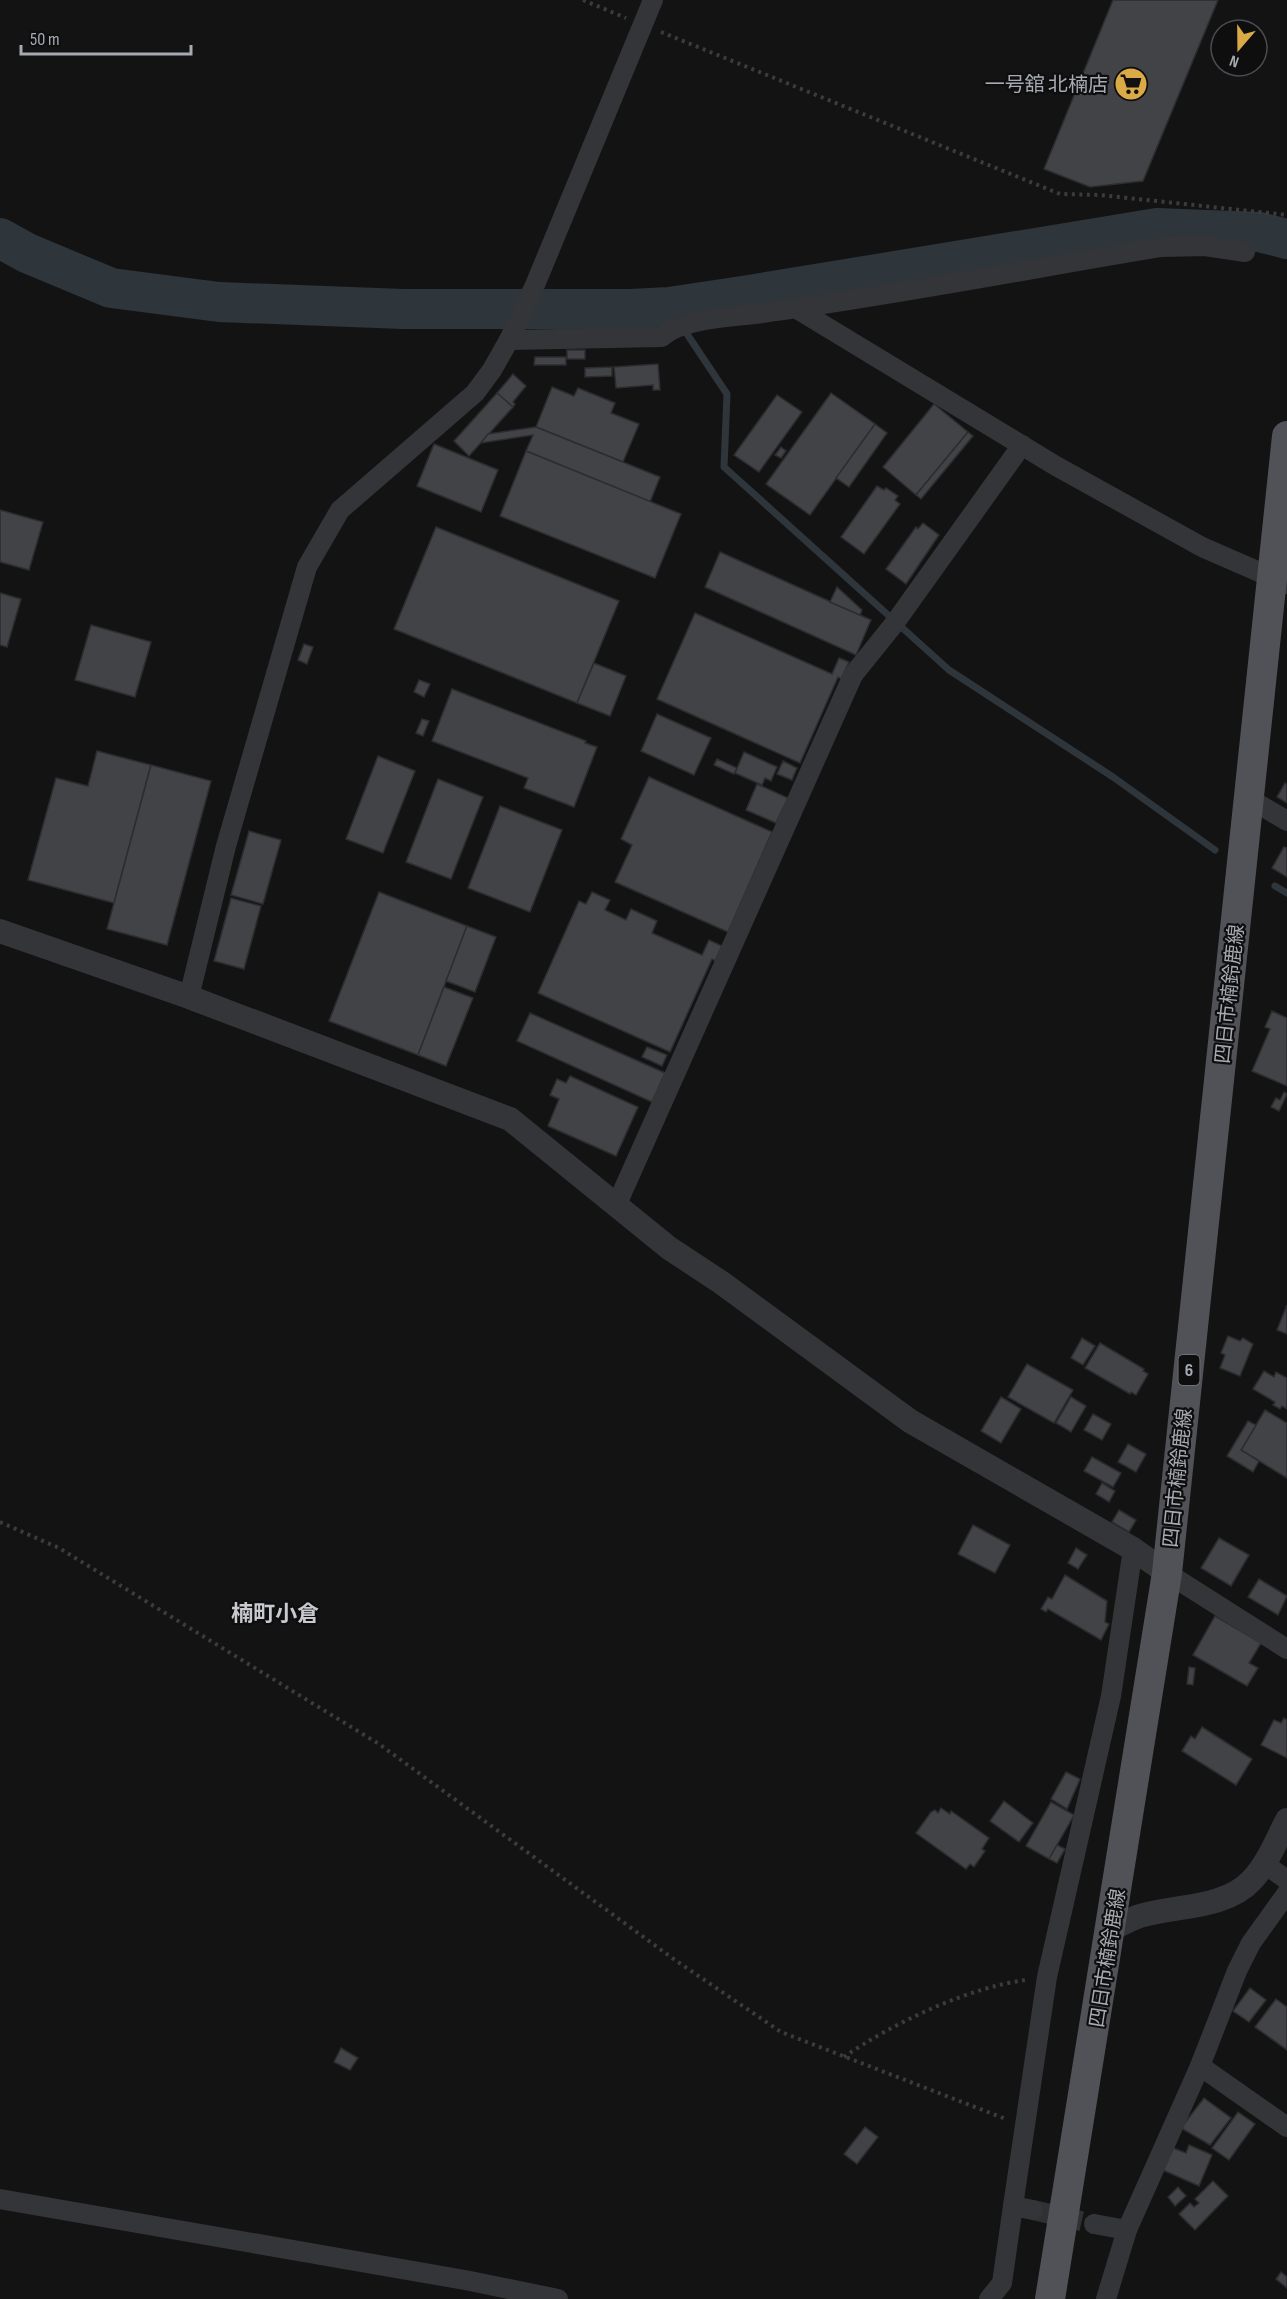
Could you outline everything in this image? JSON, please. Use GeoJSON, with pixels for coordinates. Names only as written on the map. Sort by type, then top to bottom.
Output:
{"type":"FeatureCollection","features":[{"type":"Feature","properties":{"kind":"main road","name":"四日市楠鈴鹿線"},"geometry":{"type":"LineString","coordinates":[[1050,2299],[1112,1929],[1167,1573],[1250,799],[1280,581],[1287,436]]}},
{"type":"Feature","properties":{"kind":"street"},"geometry":{"type":"LineString","coordinates":[[189,997],[226,846],[307,567],[340,510],[475,393],[492,370],[535,285],[653,0]]}},
{"type":"Feature","properties":{"kind":"street"},"geometry":{"type":"LineString","coordinates":[[512,334],[662,337],[682,326],[797,309],[1161,247],[1205,246],[1245,252]]}},
{"type":"Feature","properties":{"kind":"street"},"geometry":{"type":"LineString","coordinates":[[797,309],[1022,445],[1202,547],[1280,581]]}},
{"type":"Feature","properties":{"kind":"street"},"geometry":{"type":"LineString","coordinates":[[617,1204],[854,675],[898,619],[1022,445]]}},
{"type":"Feature","properties":{"kind":"street"},"geometry":{"type":"LineString","coordinates":[[1250,799],[1287,821]]}},
{"type":"Feature","properties":{"kind":"street"},"geometry":{"type":"LineString","coordinates":[[0,931],[189,997],[510,1119],[669,1248],[722,1283],[910,1421],[1133,1549],[1287,1649]]}},
{"type":"Feature","properties":{"kind":"street"},"geometry":{"type":"LineString","coordinates":[[989,2299],[1002,2283],[1047,1977],[1111,1696],[1133,1549]]}},
{"type":"Feature","properties":{"kind":"street"},"geometry":{"type":"LineString","coordinates":[[1112,1929],[1138,1917],[1194,1906],[1235,1893],[1250,1882],[1265,1864],[1287,1820]]}},
{"type":"Feature","properties":{"kind":"street"},"geometry":{"type":"LineString","coordinates":[[1265,1864],[1287,1880]]}},
{"type":"Feature","properties":{"kind":"street"},"geometry":{"type":"LineString","coordinates":[[1106,2299],[1127,2230],[1200,2066],[1237,1971],[1251,1943],[1287,1893]]}},
{"type":"Feature","properties":{"kind":"street"},"geometry":{"type":"LineString","coordinates":[[1200,2066],[1287,2127]]}},
{"type":"Feature","properties":{"kind":"street"},"geometry":{"type":"LineString","coordinates":[[0,2199],[465,2280],[558,2299]]}},
{"type":"Feature","properties":{"kind":"street"},"geometry":{"type":"LineString","coordinates":[[1013,2206],[1033,2210]]}},
{"type":"Feature","properties":{"kind":"street"},"geometry":{"type":"LineString","coordinates":[[1094,2224],[1127,2230]]}},
{"type":"Feature","properties":{"kind":"path"},"geometry":{"type":"LineString","coordinates":[[583,0],[1060,194],[1100,195],[1287,215]]}},
{"type":"Feature","properties":{"kind":"path"},"geometry":{"type":"LineString","coordinates":[[0,1522],[59,1548],[379,1743],[675,1960],[781,2032],[1026,2127]]}},
{"type":"Feature","properties":{"kind":"path"},"geometry":{"type":"LineString","coordinates":[[843,2057],[876,2035],[952,2002],[1003,1983],[1047,1977]]}},
{"type":"Feature","properties":{"kind":"building","name":"一号舘 北楠店"},"geometry":{"type":"Polygon","coordinates":[[[1113,0],[1218,0],[1143,181],[1090,187],[1044,169],[1113,0]]]}},
{"type":"Feature","properties":{"kind":"building"},"geometry":{"type":"Polygon","coordinates":[[[567,350],[585,350],[585,359],[567,359],[567,350]]]}},
{"type":"Feature","properties":{"kind":"building"},"geometry":{"type":"Polygon","coordinates":[[[535,357],[566,357],[566,365],[534,365],[535,357]]]}},
{"type":"Feature","properties":{"kind":"building"},"geometry":{"type":"Polygon","coordinates":[[[658,364],[660,390],[653,390],[653,385],[616,388],[614,367],[658,364]]]}},
{"type":"Feature","properties":{"kind":"building"},"geometry":{"type":"Polygon","coordinates":[[[612,367],[612,376],[585,377],[585,368],[612,367]]]}},
{"type":"Feature","properties":{"kind":"building"},"geometry":{"type":"Polygon","coordinates":[[[513,374],[526,386],[513,402],[515,404],[513,407],[497,393],[513,374]]]}},
{"type":"Feature","properties":{"kind":"building"},"geometry":{"type":"Polygon","coordinates":[[[552,387],[574,396],[578,388],[615,403],[611,413],[639,424],[623,462],[536,427],[552,387]]]}},
{"type":"Feature","properties":{"kind":"building"},"geometry":{"type":"Polygon","coordinates":[[[497,393],[513,407],[469,456],[454,441],[497,393]]]}},
{"type":"Feature","properties":{"kind":"building"},"geometry":{"type":"Polygon","coordinates":[[[831,393],[875,424],[810,515],[766,484],[831,393]]]}},
{"type":"Feature","properties":{"kind":"building"},"geometry":{"type":"Polygon","coordinates":[[[777,395],[802,412],[759,472],[734,455],[777,395]]]}},
{"type":"Feature","properties":{"kind":"building"},"geometry":{"type":"Polygon","coordinates":[[[934,404],[968,432],[916,495],[883,467],[934,404]]]}},
{"type":"Feature","properties":{"kind":"building"},"geometry":{"type":"Polygon","coordinates":[[[875,424],[887,433],[849,487],[836,478],[875,424]]]}},
{"type":"Feature","properties":{"kind":"building"},"geometry":{"type":"Polygon","coordinates":[[[536,427],[660,477],[650,502],[526,451],[533,435],[481,443],[488,434],[536,427]]]}},
{"type":"Feature","properties":{"kind":"building"},"geometry":{"type":"Polygon","coordinates":[[[968,432],[973,436],[921,499],[916,495],[968,432]]]}},
{"type":"Feature","properties":{"kind":"building"},"geometry":{"type":"Polygon","coordinates":[[[434,444],[498,470],[481,512],[417,486],[434,444]]]}},
{"type":"Feature","properties":{"kind":"building"},"geometry":{"type":"Polygon","coordinates":[[[781,447],[786,451],[781,458],[775,455],[781,447]]]}},
{"type":"Feature","properties":{"kind":"building"},"geometry":{"type":"Polygon","coordinates":[[[526,451],[681,514],[655,578],[500,516],[526,451]]]}},
{"type":"Feature","properties":{"kind":"building"},"geometry":{"type":"Polygon","coordinates":[[[877,486],[884,490],[886,488],[898,496],[895,500],[900,504],[864,554],[841,537],[877,486]]]}},
{"type":"Feature","properties":{"kind":"building"},"geometry":{"type":"Polygon","coordinates":[[[0,510],[43,522],[29,570],[0,562],[0,510]]]}},
{"type":"Feature","properties":{"kind":"building"},"geometry":{"type":"Polygon","coordinates":[[[923,523],[939,535],[906,584],[886,569],[916,527],[918,529],[923,523]]]}},
{"type":"Feature","properties":{"kind":"building"},"geometry":{"type":"Polygon","coordinates":[[[436,527],[619,601],[577,703],[394,629],[436,527]]]}},
{"type":"Feature","properties":{"kind":"building"},"geometry":{"type":"Polygon","coordinates":[[[720,552],[871,620],[856,655],[705,587],[720,552]]]}},
{"type":"Feature","properties":{"kind":"building"},"geometry":{"type":"Polygon","coordinates":[[[837,587],[862,610],[860,615],[830,602],[837,587]]]}},
{"type":"Feature","properties":{"kind":"building"},"geometry":{"type":"Polygon","coordinates":[[[0,593],[21,599],[7,647],[0,645],[0,593]]]}},
{"type":"Feature","properties":{"kind":"building"},"geometry":{"type":"Polygon","coordinates":[[[695,613],[832,674],[839,658],[849,662],[841,679],[838,677],[800,763],[657,699],[695,613]]]}},
{"type":"Feature","properties":{"kind":"building"},"geometry":{"type":"Polygon","coordinates":[[[91,625],[151,642],[135,697],[75,680],[91,625]]]}},
{"type":"Feature","properties":{"kind":"building"},"geometry":{"type":"Polygon","coordinates":[[[304,644],[313,647],[307,664],[298,660],[304,644]]]}},
{"type":"Feature","properties":{"kind":"building"},"geometry":{"type":"Polygon","coordinates":[[[594,663],[626,676],[610,716],[577,703],[594,663]]]}},
{"type":"Feature","properties":{"kind":"building"},"geometry":{"type":"Polygon","coordinates":[[[419,680],[430,684],[424,697],[414,692],[419,680]]]}},
{"type":"Feature","properties":{"kind":"building"},"geometry":{"type":"Polygon","coordinates":[[[452,689],[597,747],[574,807],[524,788],[528,778],[432,741],[452,689]]]}},
{"type":"Feature","properties":{"kind":"building"},"geometry":{"type":"Polygon","coordinates":[[[657,714],[711,738],[694,775],[641,751],[657,714]]]}},
{"type":"Feature","properties":{"kind":"building"},"geometry":{"type":"Polygon","coordinates":[[[422,719],[429,721],[423,736],[416,733],[422,719]]]}},
{"type":"Feature","properties":{"kind":"building"},"geometry":{"type":"Polygon","coordinates":[[[97,751],[151,765],[114,903],[28,880],[56,778],[88,786],[97,751]]]}},
{"type":"Feature","properties":{"kind":"building"},"geometry":{"type":"Polygon","coordinates":[[[744,752],[777,767],[771,781],[765,778],[762,785],[735,773],[744,752]]]}},
{"type":"Feature","properties":{"kind":"building"},"geometry":{"type":"Polygon","coordinates":[[[378,756],[415,771],[383,853],[346,839],[378,756]]]}},
{"type":"Feature","properties":{"kind":"building"},"geometry":{"type":"Polygon","coordinates":[[[717,759],[737,768],[734,774],[714,765],[717,759]]]}},
{"type":"Feature","properties":{"kind":"building"},"geometry":{"type":"Polygon","coordinates":[[[783,761],[797,768],[792,780],[777,774],[783,761]]]}},
{"type":"Feature","properties":{"kind":"building"},"geometry":{"type":"Polygon","coordinates":[[[151,765],[211,781],[167,945],[107,929],[151,765]]]}},
{"type":"Feature","properties":{"kind":"building"},"geometry":{"type":"Polygon","coordinates":[[[649,777],[772,832],[728,932],[615,882],[632,845],[621,839],[649,777]]]}},
{"type":"Feature","properties":{"kind":"building"},"geometry":{"type":"Polygon","coordinates":[[[438,779],[483,797],[451,879],[406,862],[438,779]]]}},
{"type":"Feature","properties":{"kind":"building"},"geometry":{"type":"Polygon","coordinates":[[[1285,783],[1287,785],[1287,803],[1277,797],[1285,783]]]}},
{"type":"Feature","properties":{"kind":"building"},"geometry":{"type":"Polygon","coordinates":[[[757,784],[788,798],[776,823],[746,810],[757,784]]]}},
{"type":"Feature","properties":{"kind":"building"},"geometry":{"type":"Polygon","coordinates":[[[500,806],[562,830],[530,912],[468,888],[500,806]]]}},
{"type":"Feature","properties":{"kind":"building"},"geometry":{"type":"Polygon","coordinates":[[[249,831],[281,840],[263,904],[231,895],[249,831]]]}},
{"type":"Feature","properties":{"kind":"building"},"geometry":{"type":"Polygon","coordinates":[[[1284,847],[1287,848],[1287,877],[1272,868],[1284,847]]]}},
{"type":"Feature","properties":{"kind":"building"},"geometry":{"type":"Polygon","coordinates":[[[379,892],[467,926],[418,1055],[329,1021],[379,892]]]}},
{"type":"Feature","properties":{"kind":"building"},"geometry":{"type":"Polygon","coordinates":[[[592,892],[610,900],[605,910],[626,920],[631,909],[657,921],[652,933],[702,955],[709,940],[722,946],[715,961],[712,959],[670,1052],[538,993],[579,901],[586,904],[592,892]]]}},
{"type":"Feature","properties":{"kind":"building"},"geometry":{"type":"Polygon","coordinates":[[[231,898],[261,906],[244,969],[214,961],[231,898]]]}},
{"type":"Feature","properties":{"kind":"building"},"geometry":{"type":"Polygon","coordinates":[[[467,926],[496,937],[475,992],[446,981],[467,926]]]}},
{"type":"Feature","properties":{"kind":"building"},"geometry":{"type":"Polygon","coordinates":[[[444,987],[473,998],[446,1066],[418,1055],[444,987]]]}},
{"type":"Feature","properties":{"kind":"building"},"geometry":{"type":"Polygon","coordinates":[[[1272,1011],[1287,1018],[1287,1086],[1252,1071],[1270,1029],[1265,1027],[1272,1011]]]}},
{"type":"Feature","properties":{"kind":"building"},"geometry":{"type":"Polygon","coordinates":[[[530,1013],[665,1073],[652,1102],[517,1041],[530,1013]]]}},
{"type":"Feature","properties":{"kind":"building"},"geometry":{"type":"Polygon","coordinates":[[[647,1047],[667,1055],[662,1066],[642,1057],[647,1047]]]}},
{"type":"Feature","properties":{"kind":"building"},"geometry":{"type":"Polygon","coordinates":[[[570,1076],[638,1107],[616,1156],[548,1126],[559,1099],[550,1095],[557,1079],[566,1083],[570,1076]]]}},
{"type":"Feature","properties":{"kind":"building"},"geometry":{"type":"Polygon","coordinates":[[[1284,1092],[1287,1094],[1279,1111],[1271,1107],[1276,1098],[1280,1100],[1284,1092]]]}},
{"type":"Feature","properties":{"kind":"building"},"geometry":{"type":"Polygon","coordinates":[[[1287,1305],[1287,1334],[1277,1330],[1287,1305]]]}},
{"type":"Feature","properties":{"kind":"building"},"geometry":{"type":"Polygon","coordinates":[[[1228,1336],[1240,1341],[1243,1338],[1253,1344],[1240,1376],[1220,1368],[1225,1355],[1221,1353],[1228,1336]]]}},
{"type":"Feature","properties":{"kind":"building"},"geometry":{"type":"Polygon","coordinates":[[[1082,1338],[1095,1346],[1083,1365],[1071,1358],[1082,1338]]]}},
{"type":"Feature","properties":{"kind":"building"},"geometry":{"type":"Polygon","coordinates":[[[1100,1343],[1144,1369],[1143,1371],[1148,1374],[1136,1395],[1131,1392],[1130,1394],[1085,1368],[1100,1343]]]}},
{"type":"Feature","properties":{"kind":"building"},"geometry":{"type":"Polygon","coordinates":[[[1027,1364],[1073,1390],[1054,1423],[1008,1397],[1027,1364]]]}},
{"type":"Feature","properties":{"kind":"building"},"geometry":{"type":"Polygon","coordinates":[[[1264,1371],[1274,1377],[1276,1372],[1287,1378],[1287,1409],[1282,1406],[1280,1409],[1273,1405],[1275,1402],[1253,1389],[1264,1371]]]}},
{"type":"Feature","properties":{"kind":"building"},"geometry":{"type":"Polygon","coordinates":[[[1001,1397],[1021,1409],[1001,1443],[981,1431],[1001,1397]]]}},
{"type":"Feature","properties":{"kind":"building"},"geometry":{"type":"Polygon","coordinates":[[[1071,1397],[1086,1406],[1071,1432],[1056,1423],[1071,1397]]]}},
{"type":"Feature","properties":{"kind":"building"},"geometry":{"type":"Polygon","coordinates":[[[1265,1410],[1287,1423],[1287,1478],[1241,1450],[1265,1410]]]}},
{"type":"Feature","properties":{"kind":"building"},"geometry":{"type":"Polygon","coordinates":[[[1093,1414],[1111,1424],[1102,1440],[1084,1430],[1093,1414]]]}},
{"type":"Feature","properties":{"kind":"building"},"geometry":{"type":"Polygon","coordinates":[[[1248,1421],[1256,1425],[1241,1450],[1259,1461],[1253,1472],[1227,1456],[1248,1421]]]}},
{"type":"Feature","properties":{"kind":"building"},"geometry":{"type":"Polygon","coordinates":[[[1128,1444],[1146,1454],[1136,1472],[1118,1462],[1128,1444]]]}},
{"type":"Feature","properties":{"kind":"building"},"geometry":{"type":"Polygon","coordinates":[[[1092,1457],[1121,1473],[1113,1487],[1084,1471],[1092,1457]]]}},
{"type":"Feature","properties":{"kind":"building"},"geometry":{"type":"Polygon","coordinates":[[[1102,1483],[1115,1491],[1109,1502],[1096,1494],[1102,1483]]]}},
{"type":"Feature","properties":{"kind":"building"},"geometry":{"type":"Polygon","coordinates":[[[1119,1510],[1136,1520],[1129,1532],[1112,1522],[1119,1510]]]}},
{"type":"Feature","properties":{"kind":"building"},"geometry":{"type":"Polygon","coordinates":[[[973,1525],[1010,1545],[995,1573],[958,1554],[973,1525]]]}},
{"type":"Feature","properties":{"kind":"building"},"geometry":{"type":"Polygon","coordinates":[[[1219,1538],[1249,1555],[1231,1586],[1201,1568],[1219,1538]]]}},
{"type":"Feature","properties":{"kind":"building"},"geometry":{"type":"Polygon","coordinates":[[[1076,1548],[1087,1555],[1078,1569],[1068,1563],[1076,1548]]]}},
{"type":"Feature","properties":{"kind":"building"},"geometry":{"type":"Polygon","coordinates":[[[1065,1575],[1107,1601],[1105,1622],[1109,1624],[1101,1640],[1048,1609],[1046,1612],[1041,1609],[1048,1597],[1052,1599],[1065,1575]]]}},
{"type":"Feature","properties":{"kind":"building"},"geometry":{"type":"Polygon","coordinates":[[[1259,1579],[1287,1596],[1278,1615],[1248,1597],[1259,1579]]]}},
{"type":"Feature","properties":{"kind":"building"},"geometry":{"type":"Polygon","coordinates":[[[1215,1616],[1261,1643],[1249,1663],[1258,1668],[1247,1686],[1193,1655],[1215,1616]]]}},
{"type":"Feature","properties":{"kind":"building"},"geometry":{"type":"Polygon","coordinates":[[[1189,1667],[1195,1668],[1193,1685],[1187,1684],[1189,1667]]]}},
{"type":"Feature","properties":{"kind":"building"},"geometry":{"type":"Polygon","coordinates":[[[1284,1718],[1287,1720],[1287,1758],[1261,1745],[1274,1720],[1281,1723],[1284,1718]]]}},
{"type":"Feature","properties":{"kind":"building"},"geometry":{"type":"Polygon","coordinates":[[[1202,1727],[1252,1759],[1236,1785],[1182,1751],[1191,1736],[1195,1739],[1202,1727]]]}},
{"type":"Feature","properties":{"kind":"building"},"geometry":{"type":"Polygon","coordinates":[[[1066,1772],[1080,1779],[1067,1809],[1051,1799],[1066,1772]]]}},
{"type":"Feature","properties":{"kind":"building"},"geometry":{"type":"Polygon","coordinates":[[[1004,1801],[1033,1823],[1019,1842],[990,1821],[1004,1801]]]}},
{"type":"Feature","properties":{"kind":"building"},"geometry":{"type":"Polygon","coordinates":[[[1051,1802],[1074,1815],[1049,1859],[1026,1846],[1051,1802]]]}},
{"type":"Feature","properties":{"kind":"building"},"geometry":{"type":"Polygon","coordinates":[[[941,1808],[950,1814],[951,1811],[989,1838],[982,1849],[985,1851],[974,1867],[970,1864],[966,1869],[916,1833],[931,1812],[935,1810],[938,1813],[941,1808]]]}},
{"type":"Feature","properties":{"kind":"building"},"geometry":{"type":"Polygon","coordinates":[[[1057,1845],[1065,1849],[1057,1863],[1049,1859],[1057,1845]]]}},
{"type":"Feature","properties":{"kind":"building"},"geometry":{"type":"Polygon","coordinates":[[[1250,1988],[1266,2000],[1249,2022],[1233,2011],[1250,1988]]]}},
{"type":"Feature","properties":{"kind":"building"},"geometry":{"type":"Polygon","coordinates":[[[1276,1999],[1287,2007],[1287,2050],[1255,2027],[1276,1999]]]}},
{"type":"Feature","properties":{"kind":"building"},"geometry":{"type":"Polygon","coordinates":[[[341,2048],[358,2058],[350,2070],[334,2062],[341,2048]]]}},
{"type":"Feature","properties":{"kind":"building"},"geometry":{"type":"Polygon","coordinates":[[[1204,2098],[1231,2118],[1210,2145],[1181,2128],[1204,2098]]]}},
{"type":"Feature","properties":{"kind":"building"},"geometry":{"type":"Polygon","coordinates":[[[1238,2112],[1255,2124],[1229,2160],[1212,2148],[1238,2112]]]}},
{"type":"Feature","properties":{"kind":"building"},"geometry":{"type":"Polygon","coordinates":[[[865,2127],[878,2137],[857,2164],[844,2154],[865,2127]]]}},
{"type":"Feature","properties":{"kind":"building"},"geometry":{"type":"Polygon","coordinates":[[[1189,2145],[1212,2155],[1199,2186],[1163,2170],[1173,2148],[1186,2153],[1189,2145]]]}},
{"type":"Feature","properties":{"kind":"building"},"geometry":{"type":"Polygon","coordinates":[[[1213,2181],[1228,2196],[1195,2230],[1179,2214],[1190,2203],[1194,2207],[1199,2203],[1195,2199],[1213,2181]]]}},
{"type":"Feature","properties":{"kind":"building"},"geometry":{"type":"Polygon","coordinates":[[[1178,2187],[1186,2196],[1175,2206],[1168,2197],[1178,2187]]]}},
{"type":"Feature","properties":{"kind":"building"},"geometry":{"type":"Polygon","coordinates":[[[1281,2272],[1287,2277],[1287,2288],[1276,2279],[1281,2272]]]}},
{"type":"Feature","properties":{"kind":"waterway"},"geometry":{"type":"LineString","coordinates":[[0,238],[27,253],[111,288],[219,302],[403,309],[669,307],[1157,228],[1259,232],[1287,239]]}},
{"type":"Feature","properties":{"kind":"waterway"},"geometry":{"type":"LineString","coordinates":[[669,307],[727,394],[724,467],[949,670],[1113,777],[1215,850]]}},
{"type":"Feature","properties":{"kind":"waterway"},"geometry":{"type":"LineString","coordinates":[[1275,886],[1287,893]]}},
{"type":"Feature","properties":{"kind":"tunnel"},"geometry":{"type":"LineString","coordinates":[[1033,2210],[1094,2224]]}},
{"type":"Feature","properties":{"kind":"place","name":"一号舘 北楠店"},"geometry":{"type":"Point","coordinates":[1131,84]}},
{"type":"Feature","properties":{"kind":"district","name":"楠町小倉"},"geometry":{"type":"Point","coordinates":[275,1613]}}]}
